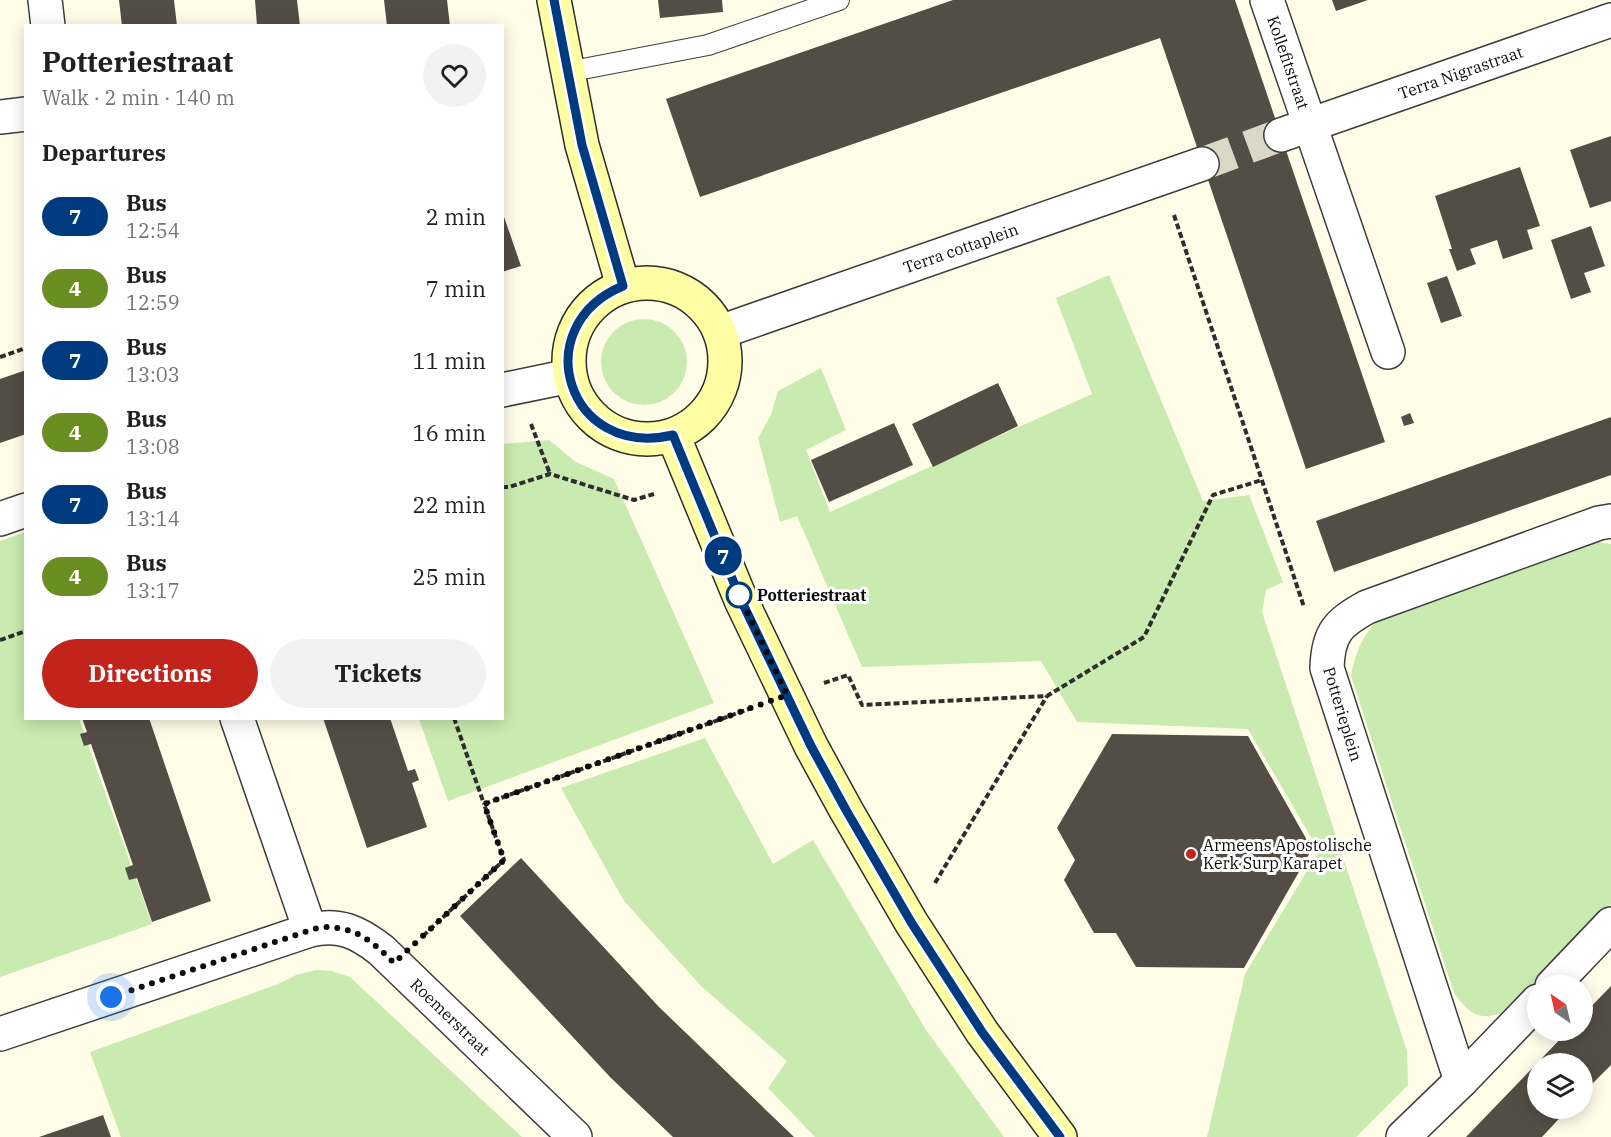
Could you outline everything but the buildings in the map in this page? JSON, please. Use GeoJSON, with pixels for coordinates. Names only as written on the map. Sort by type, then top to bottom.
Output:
{"type":"FeatureCollection","features":[{"type":"Feature","properties":{"kind":"street"},"geometry":{"type":"LineString","coordinates":[[45,0],[48,24]]}},
{"type":"Feature","properties":{"kind":"street"},"geometry":{"type":"LineString","coordinates":[[554,0],[582,145],[623,286]]}},
{"type":"Feature","properties":{"kind":"street","name":"Kollefitstraat"},"geometry":{"type":"LineString","coordinates":[[1267,0],[1296,130]]}},
{"type":"Feature","properties":{"kind":"street","name":"Terra Nigrastraat"},"geometry":{"type":"LineString","coordinates":[[1296,130],[1611,20]]}},
{"type":"Feature","properties":{"kind":"street"},"geometry":{"type":"LineString","coordinates":[[0,117],[24,114]]}},
{"type":"Feature","properties":{"kind":"street"},"geometry":{"type":"LineString","coordinates":[[1296,130],[1388,352]]}},
{"type":"Feature","properties":{"kind":"street","name":"Terra cottaplein"},"geometry":{"type":"LineString","coordinates":[[720,332],[1202,164]]}},
{"type":"Feature","properties":{"kind":"street"},"geometry":{"type":"LineString","coordinates":[[652,283],[664,284],[680,290],[699,302],[720,332],[726,361],[717,397],[694,423],[673,435],[644,440],[624,436],[603,426],[580,402],[570,376],[568,358],[571,340],[577,325],[596,301],[623,286],[652,283]]}},
{"type":"Feature","properties":{"kind":"street"},"geometry":{"type":"LineString","coordinates":[[510,388],[570,376]]}},
{"type":"Feature","properties":{"kind":"street"},"geometry":{"type":"LineString","coordinates":[[673,435],[741,600],[846,810],[911,922],[982,1032],[1060,1137]]}},
{"type":"Feature","properties":{"kind":"street"},"geometry":{"type":"LineString","coordinates":[[0,519],[24,511]]}},
{"type":"Feature","properties":{"kind":"street","name":"Potterieplein"},"geometry":{"type":"LineString","coordinates":[[1461,1081],[1327,668],[1328,649],[1340,625],[1350,616],[1367,607],[1599,523],[1611,521]]}},
{"type":"Feature","properties":{"kind":"street"},"geometry":{"type":"LineString","coordinates":[[238,720],[310,930]]}},
{"type":"Feature","properties":{"kind":"street"},"geometry":{"type":"LineString","coordinates":[[1562,975],[1611,924]]}},
{"type":"Feature","properties":{"kind":"street","name":"Roemerstraat"},"geometry":{"type":"LineString","coordinates":[[0,1034],[310,930],[330,927],[348,929],[365,937],[394,963],[575,1137]]}},
{"type":"Feature","properties":{"kind":"street"},"geometry":{"type":"LineString","coordinates":[[1403,1137],[1527,1012]]}},
{"type":"Feature","properties":{"kind":"lane"},"geometry":{"type":"LineString","coordinates":[[567,72],[708,45],[839,0]]}},
{"type":"Feature","properties":{"kind":"path"},"geometry":{"type":"LineString","coordinates":[[1162,177],[1297,585]]}},
{"type":"Feature","properties":{"kind":"path"},"geometry":{"type":"LineString","coordinates":[[0,357],[24,349]]}},
{"type":"Feature","properties":{"kind":"path"},"geometry":{"type":"LineString","coordinates":[[510,388],[550,474]]}},
{"type":"Feature","properties":{"kind":"path"},"geometry":{"type":"LineString","coordinates":[[504,487],[509,488],[550,474],[634,500],[693,482]]}},
{"type":"Feature","properties":{"kind":"path"},"geometry":{"type":"LineString","coordinates":[[911,922],[1047,696],[1143,637],[1213,495],[1262,480]]}},
{"type":"Feature","properties":{"kind":"path"},"geometry":{"type":"LineString","coordinates":[[0,639],[24,632]]}},
{"type":"Feature","properties":{"kind":"path"},"geometry":{"type":"LineString","coordinates":[[484,804],[848,675],[862,705],[1047,696]]}},
{"type":"Feature","properties":{"kind":"path"},"geometry":{"type":"LineString","coordinates":[[394,963],[504,860],[455,720]]}},
{"type":"Feature","properties":{"kind":"green space"},"geometry":{"type":"Polygon","coordinates":[[[1109,275],[1203,501],[1249,495],[1283,582],[1266,590],[1262,612],[1407,1051],[1408,1085],[1356,1137],[1207,1137],[1245,974],[1319,851],[1248,729],[1077,722],[1041,661],[862,667],[797,516],[780,522],[758,438],[771,415],[778,391],[821,368],[846,430],[806,450],[830,512],[1092,394],[1056,298],[1109,275]]]}},
{"type":"Feature","properties":{"kind":"green space"},"geometry":{"type":"Polygon","coordinates":[[[636,319],[652,319],[675,331],[684,345],[687,362],[684,379],[675,393],[652,405],[636,405],[620,398],[608,386],[601,370],[601,354],[608,338],[620,326],[636,319]]]}},
{"type":"Feature","properties":{"kind":"green space"},"geometry":{"type":"Polygon","coordinates":[[[549,440],[576,462],[614,479],[714,703],[448,801],[419,720],[504,720],[504,444],[549,440]]]}},
{"type":"Feature","properties":{"kind":"green space"},"geometry":{"type":"Polygon","coordinates":[[[24,532],[24,720],[79,720],[152,924],[0,977],[0,541],[24,532]]]}},
{"type":"Feature","properties":{"kind":"green space"},"geometry":{"type":"Polygon","coordinates":[[[1591,541],[1611,544],[1611,904],[1542,975],[1527,975],[1527,990],[1507,1011],[1498,1014],[1483,1016],[1476,1014],[1465,1007],[1454,993],[1351,676],[1363,639],[1378,619],[1591,541]]]}},
{"type":"Feature","properties":{"kind":"green space"},"geometry":{"type":"Polygon","coordinates":[[[705,738],[773,864],[813,840],[926,1030],[1004,1137],[815,1137],[768,1088],[787,1061],[701,986],[624,901],[561,788],[705,738]]]}},
{"type":"Feature","properties":{"kind":"green space"},"geometry":{"type":"Polygon","coordinates":[[[316,970],[332,971],[350,977],[522,1137],[121,1137],[90,1052],[278,984],[296,975],[316,970]]]}},
{"type":"Feature","properties":{"kind":"tunnel"},"geometry":{"type":"LineString","coordinates":[[1202,164],[1281,135]]}},
{"type":"Feature","properties":{"kind":"bus line","name":"7"},"geometry":{"type":"LineString","coordinates":[[554,0],[582,145],[623,286],[596,301],[577,325],[571,340],[568,358],[570,376],[576,394],[594,419],[613,432],[644,440],[673,435],[741,600],[811,746],[863,842],[982,1032],[1060,1137]]}},
{"type":"Feature","properties":{"kind":"place","name":"Potteriestraat"},"geometry":{"type":"Point","coordinates":[739,595]}},
{"type":"Feature","properties":{"kind":"place","name":"Armeens Apostolische Kerk Surp Karapet"},"geometry":{"type":"Point","coordinates":[1191,854]}},
{"type":"Feature","properties":{"kind":"route"},"geometry":{"type":"LineString","coordinates":[[111,997],[320,927],[339,927],[356,932],[381,950],[394,963],[504,860],[484,804],[787,695],[739,595]]}}]}
